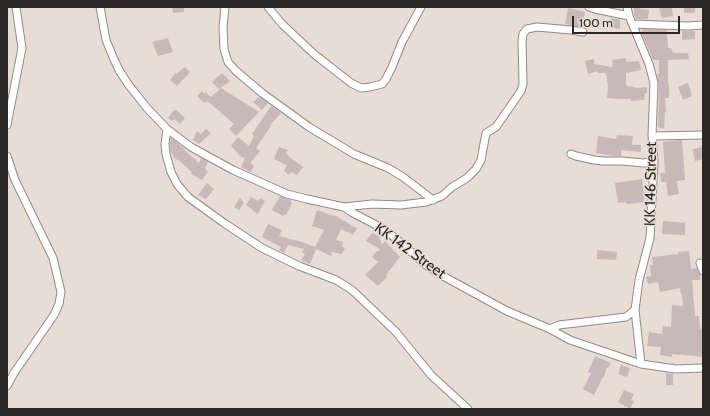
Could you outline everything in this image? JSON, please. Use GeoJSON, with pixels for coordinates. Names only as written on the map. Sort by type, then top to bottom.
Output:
{"type":"FeatureCollection","features":[{"type":"Feature","properties":{"kind":"street"},"geometry":{"type":"LineString","coordinates":[[7,125],[22,48],[16,7]]}},
{"type":"Feature","properties":{"kind":"street","name":"KK 142 Street"},"geometry":{"type":"LineString","coordinates":[[100,7],[106,40],[119,70],[128,84],[147,108],[167,129],[191,147],[233,170],[287,194],[344,206],[353,213],[380,227],[394,237],[426,265],[443,276],[507,311],[550,329],[570,340],[641,364],[676,369],[703,368]]}},
{"type":"Feature","properties":{"kind":"street"},"geometry":{"type":"LineString","coordinates":[[225,7],[223,32],[224,49],[228,62],[236,71],[262,94],[309,127],[354,154],[388,168],[403,177],[433,200]]}},
{"type":"Feature","properties":{"kind":"street"},"geometry":{"type":"LineString","coordinates":[[268,7],[282,24],[314,54],[351,83],[361,88],[382,84],[386,79],[402,42],[421,7]]}},
{"type":"Feature","properties":{"kind":"street"},"geometry":{"type":"LineString","coordinates":[[589,7],[629,16]]}},
{"type":"Feature","properties":{"kind":"street","name":"KK 146 Street"},"geometry":{"type":"LineString","coordinates":[[627,7],[629,16],[649,64],[654,83],[652,136],[654,161],[650,238],[639,280],[635,310],[641,364]]}},
{"type":"Feature","properties":{"kind":"street"},"geometry":{"type":"LineString","coordinates":[[633,24],[687,26],[703,25]]}},
{"type":"Feature","properties":{"kind":"street"},"geometry":{"type":"LineString","coordinates":[[344,206],[372,204],[401,205],[426,202],[442,196],[452,187],[467,178],[476,170],[481,160],[486,133],[496,127],[521,92],[523,84],[523,34],[527,29],[537,27],[583,32]]}},
{"type":"Feature","properties":{"kind":"street"},"geometry":{"type":"LineString","coordinates":[[167,129],[165,144],[171,172],[177,184],[188,197],[262,248],[299,266],[336,280],[352,290],[396,332],[431,375],[468,409]]}},
{"type":"Feature","properties":{"kind":"street"},"geometry":{"type":"LineString","coordinates":[[652,136],[703,136]]}},
{"type":"Feature","properties":{"kind":"street"},"geometry":{"type":"LineString","coordinates":[[572,154],[603,161],[644,163],[654,161]]}},
{"type":"Feature","properties":{"kind":"street"},"geometry":{"type":"LineString","coordinates":[[7,156],[15,180],[53,258],[61,292],[60,304],[54,315],[14,373],[7,386]]}},
{"type":"Feature","properties":{"kind":"street"},"geometry":{"type":"LineString","coordinates":[[700,263],[703,271]]}},
{"type":"Feature","properties":{"kind":"street"},"geometry":{"type":"LineString","coordinates":[[550,329],[559,325],[626,317],[635,310]]}},
{"type":"Feature","properties":{"kind":"building"},"geometry":{"type":"Polygon","coordinates":[[[172,7],[184,7],[184,12],[173,13],[172,7]]]}},
{"type":"Feature","properties":{"kind":"building"},"geometry":{"type":"Polygon","coordinates":[[[684,7],[695,7],[695,13],[684,13],[684,7]]]}},
{"type":"Feature","properties":{"kind":"building"},"geometry":{"type":"Polygon","coordinates":[[[568,8],[585,12],[582,27],[565,24],[568,8]]]}},
{"type":"Feature","properties":{"kind":"building"},"geometry":{"type":"Polygon","coordinates":[[[634,8],[649,10],[648,19],[636,19],[634,15],[634,8]]]}},
{"type":"Feature","properties":{"kind":"building"},"geometry":{"type":"Polygon","coordinates":[[[659,8],[672,8],[673,16],[662,18],[659,8]]]}},
{"type":"Feature","properties":{"kind":"building"},"geometry":{"type":"Polygon","coordinates":[[[610,19],[620,19],[620,29],[610,27],[610,19]]]}},
{"type":"Feature","properties":{"kind":"building"},"geometry":{"type":"Polygon","coordinates":[[[642,29],[667,30],[668,48],[671,48],[673,53],[688,53],[689,59],[668,60],[669,98],[665,98],[666,112],[664,129],[658,127],[659,86],[657,74],[659,74],[659,60],[653,60],[642,34],[642,29]]]}},
{"type":"Feature","properties":{"kind":"building"},"geometry":{"type":"Polygon","coordinates":[[[682,31],[695,31],[695,39],[682,40],[682,31]]]}},
{"type":"Feature","properties":{"kind":"building"},"geometry":{"type":"Polygon","coordinates":[[[168,38],[173,52],[158,56],[152,42],[168,38]]]}},
{"type":"Feature","properties":{"kind":"building"},"geometry":{"type":"Polygon","coordinates":[[[626,58],[626,62],[639,61],[641,70],[626,73],[626,86],[636,87],[635,88],[647,87],[647,93],[645,93],[644,100],[631,101],[631,99],[607,98],[608,85],[606,73],[598,73],[598,71],[588,74],[585,61],[594,59],[594,64],[613,67],[612,60],[626,58]]]}},
{"type":"Feature","properties":{"kind":"building"},"geometry":{"type":"Polygon","coordinates":[[[185,67],[190,72],[177,86],[170,80],[175,73],[176,74],[185,67]]]}},
{"type":"Feature","properties":{"kind":"building"},"geometry":{"type":"Polygon","coordinates":[[[222,73],[230,81],[219,89],[212,82],[222,73]]]}},
{"type":"Feature","properties":{"kind":"building"},"geometry":{"type":"Polygon","coordinates":[[[688,83],[692,96],[683,100],[678,87],[688,83]]]}},
{"type":"Feature","properties":{"kind":"building"},"geometry":{"type":"Polygon","coordinates":[[[221,88],[259,112],[236,136],[229,129],[234,124],[207,101],[204,103],[197,96],[202,91],[204,94],[205,92],[211,97],[221,88]]]}},
{"type":"Feature","properties":{"kind":"building"},"geometry":{"type":"Polygon","coordinates":[[[259,97],[268,103],[262,110],[253,102],[259,97]]]}},
{"type":"Feature","properties":{"kind":"building"},"geometry":{"type":"Polygon","coordinates":[[[271,106],[281,113],[270,125],[271,126],[256,148],[260,151],[250,163],[254,165],[251,172],[241,167],[245,158],[241,157],[231,146],[238,137],[249,146],[254,136],[252,134],[271,106]]]}},
{"type":"Feature","properties":{"kind":"building"},"geometry":{"type":"Polygon","coordinates":[[[176,110],[185,118],[180,124],[175,119],[172,121],[168,118],[173,111],[176,110]]]}},
{"type":"Feature","properties":{"kind":"building"},"geometry":{"type":"Polygon","coordinates":[[[206,129],[211,133],[199,144],[193,140],[197,131],[201,134],[206,129]]]}},
{"type":"Feature","properties":{"kind":"building"},"geometry":{"type":"Polygon","coordinates":[[[617,135],[633,136],[632,145],[641,145],[641,152],[621,150],[621,156],[596,153],[598,136],[616,139],[617,135]]]}},
{"type":"Feature","properties":{"kind":"building"},"geometry":{"type":"Polygon","coordinates":[[[171,138],[199,163],[201,158],[208,162],[205,169],[208,172],[202,180],[191,174],[192,172],[177,159],[176,160],[171,152],[171,138]]]}},
{"type":"Feature","properties":{"kind":"building"},"geometry":{"type":"Polygon","coordinates":[[[682,140],[685,180],[677,181],[679,194],[668,196],[666,182],[661,182],[660,173],[665,173],[663,142],[682,140]]]}},
{"type":"Feature","properties":{"kind":"building"},"geometry":{"type":"Polygon","coordinates":[[[279,147],[288,150],[286,154],[303,167],[297,175],[291,172],[289,175],[284,171],[287,165],[274,159],[279,147]]]}},
{"type":"Feature","properties":{"kind":"building"},"geometry":{"type":"Polygon","coordinates":[[[703,147],[703,159],[695,161],[693,149],[703,147]]]}},
{"type":"Feature","properties":{"kind":"building"},"geometry":{"type":"Polygon","coordinates":[[[642,179],[645,202],[627,204],[626,202],[618,203],[615,183],[642,179]]]}},
{"type":"Feature","properties":{"kind":"building"},"geometry":{"type":"Polygon","coordinates":[[[207,183],[214,189],[206,199],[198,195],[207,183]]]}},
{"type":"Feature","properties":{"kind":"building"},"geometry":{"type":"Polygon","coordinates":[[[280,196],[291,200],[292,203],[286,215],[285,214],[283,216],[272,210],[280,196]]]}},
{"type":"Feature","properties":{"kind":"building"},"geometry":{"type":"Polygon","coordinates":[[[251,197],[258,201],[260,198],[265,201],[258,214],[246,205],[251,197]]]}},
{"type":"Feature","properties":{"kind":"building"},"geometry":{"type":"Polygon","coordinates":[[[240,198],[244,203],[239,210],[234,207],[240,198]]]}},
{"type":"Feature","properties":{"kind":"building"},"geometry":{"type":"Polygon","coordinates":[[[317,210],[333,216],[334,215],[351,226],[357,228],[353,235],[341,229],[336,240],[343,242],[342,247],[345,248],[342,254],[332,252],[331,256],[316,249],[310,264],[301,260],[305,254],[302,252],[304,249],[288,245],[284,253],[279,250],[281,247],[262,237],[268,224],[282,230],[279,236],[315,247],[324,230],[312,226],[317,210]]]}},
{"type":"Feature","properties":{"kind":"building"},"geometry":{"type":"Polygon","coordinates":[[[663,221],[685,223],[685,235],[662,234],[663,221]]]}},
{"type":"Feature","properties":{"kind":"building"},"geometry":{"type":"Polygon","coordinates":[[[372,233],[379,236],[382,245],[385,241],[400,257],[386,275],[387,277],[378,286],[365,275],[378,262],[372,257],[380,249],[366,241],[372,233]]]}},
{"type":"Feature","properties":{"kind":"building"},"geometry":{"type":"Polygon","coordinates":[[[597,250],[617,252],[616,260],[597,259],[597,250]]]}},
{"type":"Feature","properties":{"kind":"building"},"geometry":{"type":"Polygon","coordinates":[[[689,251],[691,269],[697,268],[700,275],[700,280],[692,280],[695,316],[699,316],[700,329],[703,328],[703,356],[697,357],[672,354],[672,357],[660,355],[661,347],[647,346],[649,332],[662,334],[663,326],[671,327],[672,305],[683,306],[682,294],[680,288],[660,292],[658,282],[648,284],[646,277],[651,276],[650,265],[653,265],[652,257],[678,254],[678,252],[689,251]]]}},
{"type":"Feature","properties":{"kind":"building"},"geometry":{"type":"Polygon","coordinates":[[[595,356],[611,363],[608,368],[607,367],[604,377],[594,395],[583,389],[591,373],[588,372],[595,356]]]}},
{"type":"Feature","properties":{"kind":"building"},"geometry":{"type":"Polygon","coordinates":[[[621,365],[630,368],[627,377],[618,374],[621,365]]]}},
{"type":"Feature","properties":{"kind":"building"},"geometry":{"type":"Polygon","coordinates":[[[666,373],[673,374],[673,385],[666,385],[666,373]]]}},
{"type":"Feature","properties":{"kind":"building"},"geometry":{"type":"Polygon","coordinates":[[[624,390],[634,394],[631,400],[634,401],[630,409],[618,402],[624,390]]]}}]}
